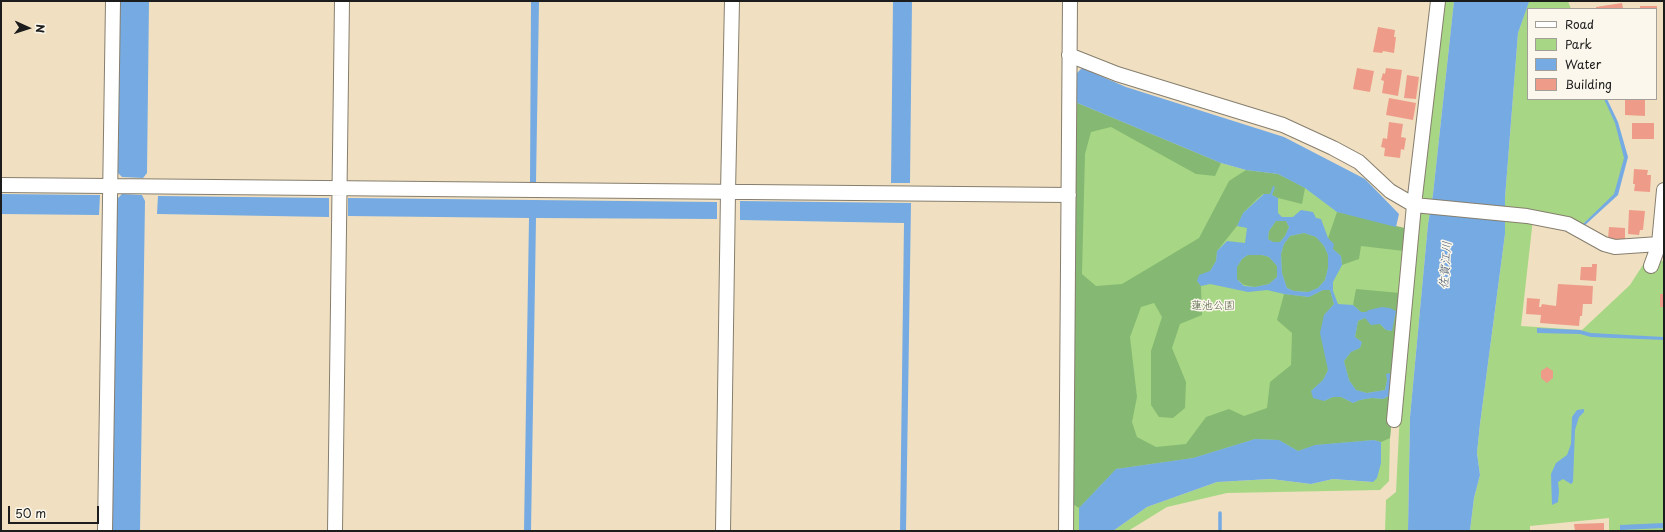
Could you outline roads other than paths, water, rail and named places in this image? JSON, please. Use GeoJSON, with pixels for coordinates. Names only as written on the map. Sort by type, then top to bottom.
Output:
{"type":"FeatureCollection","features":[{"type":"Feature","properties":{"kind":"street"},"geometry":{"type":"LineString","coordinates":[[105,531],[113,1]]}},
{"type":"Feature","properties":{"kind":"street"},"geometry":{"type":"LineString","coordinates":[[335,531],[342,1]]}},
{"type":"Feature","properties":{"kind":"street"},"geometry":{"type":"LineString","coordinates":[[723,531],[732,1]]}},
{"type":"Feature","properties":{"kind":"street"},"geometry":{"type":"LineString","coordinates":[[1066,531],[1070,1]]}},
{"type":"Feature","properties":{"kind":"street"},"geometry":{"type":"LineString","coordinates":[[1394,420],[1438,1]]}},
{"type":"Feature","properties":{"kind":"street"},"geometry":{"type":"LineString","coordinates":[[1069,55],[1117,74],[1283,125],[1334,148],[1359,162],[1390,192],[1417,205],[1523,216],[1568,224],[1604,244],[1615,247],[1662,247]]}},
{"type":"Feature","properties":{"kind":"street"},"geometry":{"type":"LineString","coordinates":[[1,185],[1069,195]]}},
{"type":"Feature","properties":{"kind":"street"},"geometry":{"type":"LineString","coordinates":[[1651,266],[1662,247],[1664,190]]}},
{"type":"Feature","properties":{"kind":"water"},"geometry":{"type":"Polygon","coordinates":[[[120,1],[149,1],[147,173],[143,178],[122,177],[118,173],[120,1]]]}},
{"type":"Feature","properties":{"kind":"water"},"geometry":{"type":"Polygon","coordinates":[[[531,1],[539,1],[536,182],[530,182],[531,1]]]}},
{"type":"Feature","properties":{"kind":"water"},"geometry":{"type":"Polygon","coordinates":[[[893,1],[912,1],[910,183],[891,183],[893,1]]]}},
{"type":"Feature","properties":{"kind":"water","name":"佐賀江川"},"geometry":{"type":"Polygon","coordinates":[[[1454,1],[1529,2],[1518,33],[1505,198],[1505,234],[1480,424],[1477,453],[1480,475],[1474,498],[1470,531],[1408,531],[1410,417],[1428,224],[1433,194],[1454,1]]]}},
{"type":"Feature","properties":{"kind":"water"},"geometry":{"type":"Polygon","coordinates":[[[1082,68],[1126,87],[1284,137],[1365,179],[1399,214],[1396,227],[1337,212],[1305,188],[1278,174],[1246,170],[1221,163],[1075,102],[1074,76],[1082,68]]]}},
{"type":"Feature","properties":{"kind":"water"},"geometry":{"type":"Polygon","coordinates":[[[1604,100],[1607,100],[1618,122],[1628,157],[1618,195],[1584,226],[1582,225],[1614,194],[1624,158],[1615,123],[1604,100]]]}},
{"type":"Feature","properties":{"kind":"water"},"geometry":{"type":"Polygon","coordinates":[[[1273,186],[1275,187],[1272,195],[1278,198],[1278,213],[1282,217],[1293,217],[1301,210],[1313,212],[1316,218],[1321,219],[1328,238],[1334,244],[1333,249],[1341,256],[1342,265],[1333,282],[1333,291],[1338,304],[1353,305],[1361,312],[1382,307],[1390,308],[1396,311],[1392,331],[1386,330],[1380,324],[1371,325],[1365,318],[1358,321],[1355,337],[1362,342],[1360,348],[1351,352],[1344,361],[1349,380],[1356,390],[1367,393],[1385,390],[1387,380],[1386,374],[1390,373],[1392,383],[1389,396],[1383,399],[1372,398],[1353,403],[1341,397],[1333,397],[1324,401],[1313,398],[1311,391],[1323,380],[1328,370],[1320,333],[1324,315],[1334,304],[1330,290],[1323,290],[1309,297],[1267,290],[1248,292],[1210,284],[1201,286],[1197,281],[1199,275],[1210,271],[1216,261],[1217,251],[1227,241],[1245,243],[1247,228],[1237,226],[1243,213],[1264,194],[1270,194],[1273,186]],[[1276,221],[1269,231],[1268,239],[1273,242],[1280,242],[1285,236],[1289,227],[1286,221],[1276,221]],[[1304,233],[1290,236],[1284,244],[1281,254],[1282,273],[1287,288],[1294,291],[1308,292],[1318,288],[1325,280],[1328,268],[1328,255],[1324,246],[1316,237],[1304,233]],[[1248,255],[1242,259],[1237,267],[1237,279],[1244,286],[1255,287],[1269,284],[1277,277],[1277,266],[1269,257],[1262,255],[1248,255]]]}},
{"type":"Feature","properties":{"kind":"water"},"geometry":{"type":"Polygon","coordinates":[[[1,194],[100,195],[99,215],[1,214],[1,194]]]}},
{"type":"Feature","properties":{"kind":"water"},"geometry":{"type":"Polygon","coordinates":[[[122,194],[142,195],[145,201],[140,531],[112,531],[117,199],[122,194]]]}},
{"type":"Feature","properties":{"kind":"water"},"geometry":{"type":"Polygon","coordinates":[[[158,196],[329,198],[329,217],[157,214],[158,196]]]}},
{"type":"Feature","properties":{"kind":"water"},"geometry":{"type":"Polygon","coordinates":[[[348,198],[717,202],[717,219],[536,218],[531,531],[524,531],[529,218],[348,216],[348,198]]]}},
{"type":"Feature","properties":{"kind":"water"},"geometry":{"type":"Polygon","coordinates":[[[740,201],[911,203],[906,531],[900,531],[904,223],[740,220],[740,201]]]}},
{"type":"Feature","properties":{"kind":"water"},"geometry":{"type":"Polygon","coordinates":[[[1537,328],[1664,337],[1664,340],[1591,337],[1580,334],[1537,333],[1537,328]]]}},
{"type":"Feature","properties":{"kind":"water"},"geometry":{"type":"Polygon","coordinates":[[[1584,409],[1584,412],[1579,417],[1575,430],[1573,482],[1571,484],[1563,479],[1558,482],[1558,502],[1552,505],[1551,474],[1556,463],[1567,455],[1571,444],[1572,417],[1577,410],[1584,409]]]}},
{"type":"Feature","properties":{"kind":"water"},"geometry":{"type":"Polygon","coordinates":[[[1255,439],[1279,440],[1298,451],[1315,445],[1374,440],[1381,442],[1381,463],[1377,478],[1373,482],[1333,479],[1311,484],[1271,479],[1217,482],[1147,507],[1113,531],[1079,531],[1079,508],[1116,469],[1193,458],[1255,439]]]}},
{"type":"Feature","properties":{"kind":"water"},"geometry":{"type":"Polygon","coordinates":[[[1664,523],[1664,528],[1620,530],[1620,525],[1664,523]]]}},
{"type":"Feature","properties":{"kind":"waterway"},"geometry":{"type":"LineString","coordinates":[[1220,513],[1220,531]]}},
{"type":"Feature","properties":{"kind":"park label","name":"蓮池公園"},"geometry":{"type":"Point","coordinates":[1213,306]}}]}
